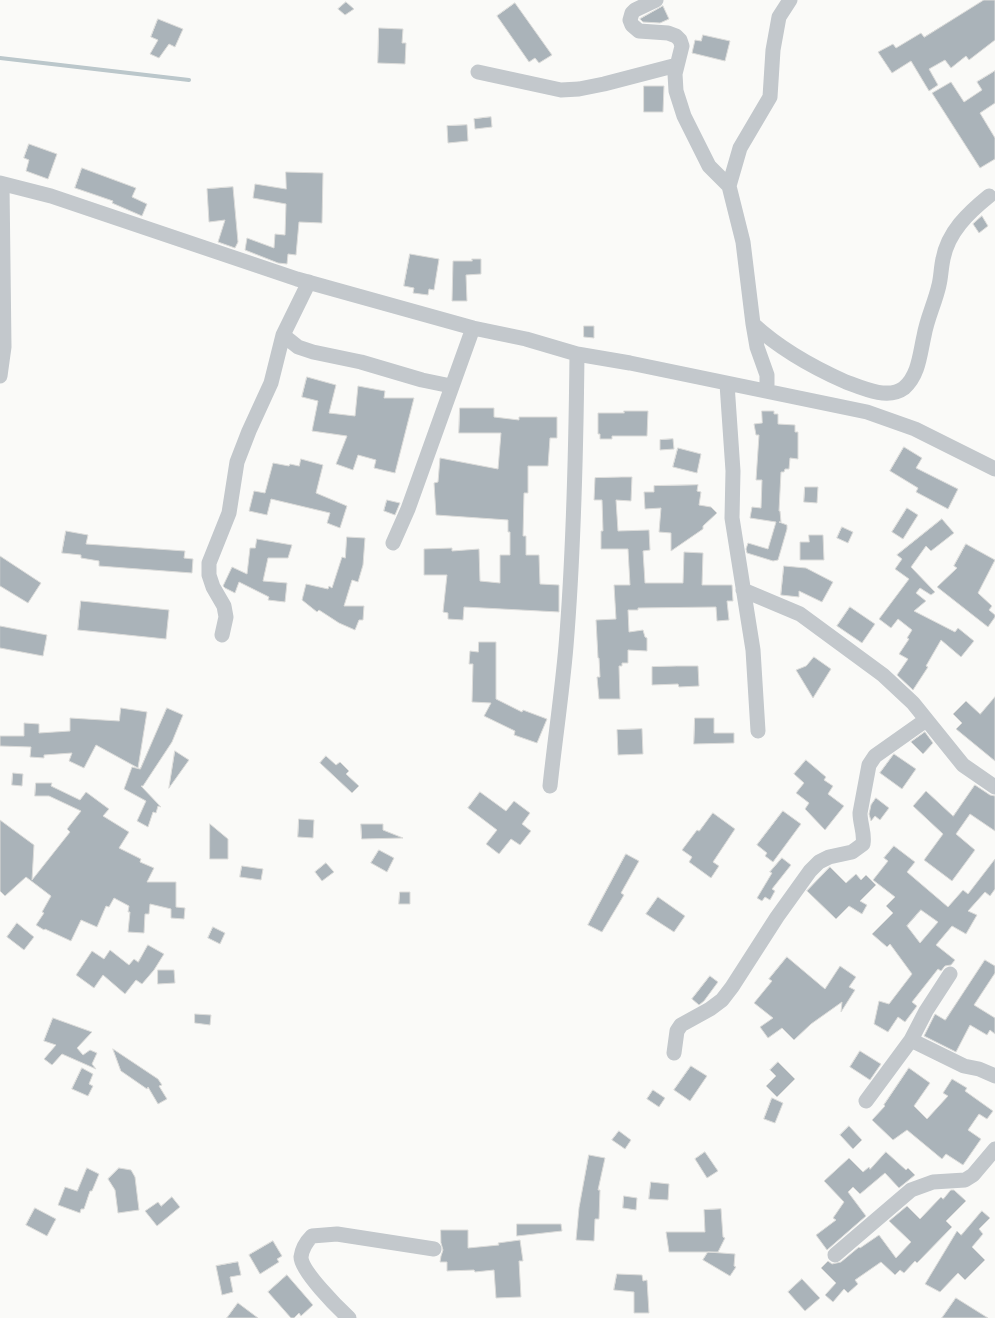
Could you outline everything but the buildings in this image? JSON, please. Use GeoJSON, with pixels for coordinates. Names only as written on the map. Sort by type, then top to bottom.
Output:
{"type":"FeatureCollection","features":[{"type":"Feature","properties":{"kind":"street"},"geometry":{"type":"LineString","coordinates":[[656,0],[635,10],[630,20],[639,32],[668,33],[680,40],[682,46],[676,65],[675,82],[684,116],[709,166],[729,186]]}},
{"type":"Feature","properties":{"kind":"street"},"geometry":{"type":"LineString","coordinates":[[767,391],[767,375],[757,347],[753,324],[743,242],[729,186],[740,148],[770,98],[773,50],[778,17],[790,0]]}},
{"type":"Feature","properties":{"kind":"street"},"geometry":{"type":"LineString","coordinates":[[478,72],[561,90],[604,84],[676,65]]}},
{"type":"Feature","properties":{"kind":"street"},"geometry":{"type":"LineString","coordinates":[[0,376],[4,347],[1,184],[51,196],[133,225],[309,282],[473,328],[526,339],[577,354],[630,363],[867,412],[915,429],[995,469]]}},
{"type":"Feature","properties":{"kind":"street"},"geometry":{"type":"LineString","coordinates":[[753,324],[771,341],[828,374],[860,388],[882,393],[902,389],[910,380],[919,363],[927,320],[939,285],[943,258],[948,242],[959,223],[989,196]]}},
{"type":"Feature","properties":{"kind":"street"},"geometry":{"type":"LineString","coordinates":[[222,635],[226,617],[224,606],[209,574],[209,563],[229,514],[237,462],[271,383],[283,335],[309,282]]}},
{"type":"Feature","properties":{"kind":"street"},"geometry":{"type":"LineString","coordinates":[[393,543],[408,509],[473,328]]}},
{"type":"Feature","properties":{"kind":"street"},"geometry":{"type":"LineString","coordinates":[[283,335],[298,347],[313,352],[361,362],[422,380],[452,386]]}},
{"type":"Feature","properties":{"kind":"street"},"geometry":{"type":"LineString","coordinates":[[550,786],[566,647],[576,448],[577,354]]}},
{"type":"Feature","properties":{"kind":"street"},"geometry":{"type":"LineString","coordinates":[[727,384],[733,471],[732,518],[753,650],[758,731]]}},
{"type":"Feature","properties":{"kind":"street"},"geometry":{"type":"LineString","coordinates":[[743,590],[800,614],[882,675],[913,703],[963,765],[995,787]]}},
{"type":"Feature","properties":{"kind":"street"},"geometry":{"type":"LineString","coordinates":[[674,1053],[677,1031],[681,1025],[722,1000],[810,870],[819,862],[842,853],[852,852],[863,844],[864,834],[860,813],[868,766],[874,756],[926,720]]}},
{"type":"Feature","properties":{"kind":"street"},"geometry":{"type":"LineString","coordinates":[[866,1101],[911,1040],[950,974]]}},
{"type":"Feature","properties":{"kind":"street"},"geometry":{"type":"LineString","coordinates":[[911,1040],[964,1066],[979,1069],[995,1076]]}},
{"type":"Feature","properties":{"kind":"street"},"geometry":{"type":"LineString","coordinates":[[835,1255],[912,1190],[933,1182],[970,1178],[995,1149]]}},
{"type":"Feature","properties":{"kind":"street"},"geometry":{"type":"LineString","coordinates":[[349,1318],[329,1298],[302,1264],[301,1256],[306,1242],[312,1236],[337,1234],[434,1249]]}},
{"type":"Feature","properties":{"kind":"waterway"},"geometry":{"type":"LineString","coordinates":[[0,58],[189,80]]}}]}
